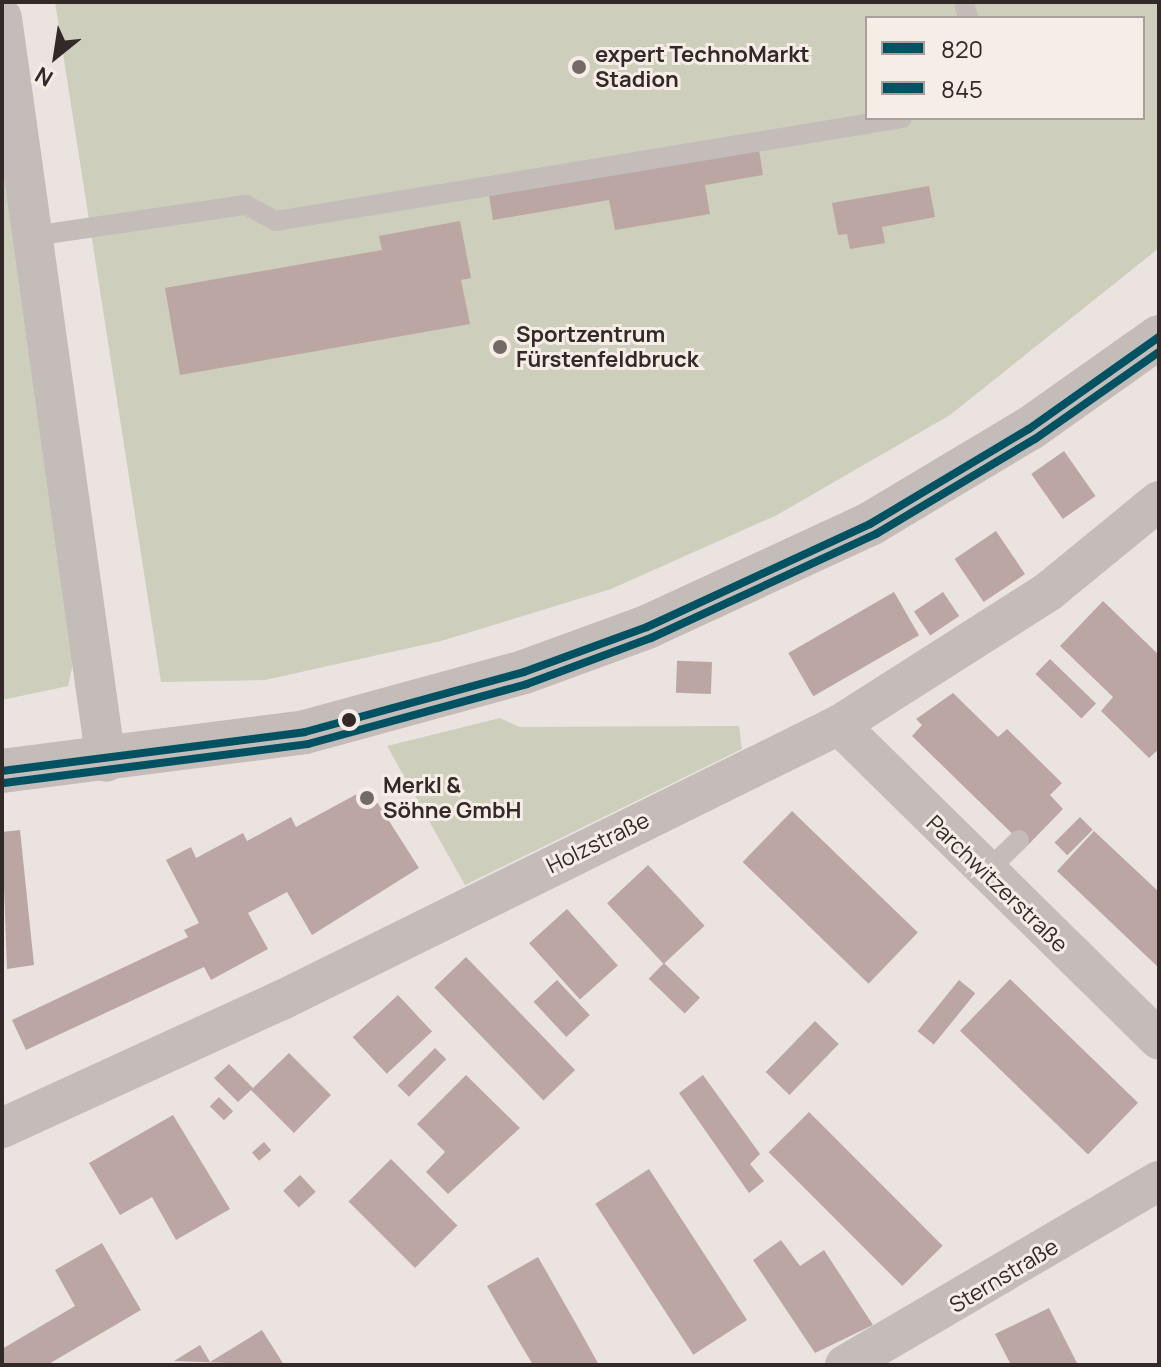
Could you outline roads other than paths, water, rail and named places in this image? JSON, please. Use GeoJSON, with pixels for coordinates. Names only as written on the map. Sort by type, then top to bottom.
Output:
{"type":"FeatureCollection","features":[{"type":"Feature","properties":{"kind":"street"},"geometry":{"type":"LineString","coordinates":[[2,18],[106,762]]}},
{"type":"Feature","properties":{"kind":"street"},"geometry":{"type":"LineString","coordinates":[[2,771],[106,762],[345,722],[647,627],[870,524],[1074,400],[1159,337]]}},
{"type":"Feature","properties":{"kind":"street","name":"Holzstraße"},"geometry":{"type":"LineString","coordinates":[[2,1128],[282,1000],[839,725],[1049,591],[1159,501]]}},
{"type":"Feature","properties":{"kind":"street","name":"Parchwitzerstraße"},"geometry":{"type":"LineString","coordinates":[[839,725],[1159,1040]]}},
{"type":"Feature","properties":{"kind":"street","name":"Sternstraße"},"geometry":{"type":"LineString","coordinates":[[845,1365],[1159,1181]]}},
{"type":"Feature","properties":{"kind":"lane"},"geometry":{"type":"LineString","coordinates":[[33,236],[246,205],[276,221],[890,120]]}},
{"type":"Feature","properties":{"kind":"lane"},"geometry":{"type":"LineString","coordinates":[[986,872],[1019,840]]}},
{"type":"Feature","properties":{"kind":"place","name":"expert TechnoMarkt Stadion"},"geometry":{"type":"Point","coordinates":[579,67]}},
{"type":"Feature","properties":{"kind":"place","name":"Sportzentrum Fürstenfeldbruck"},"geometry":{"type":"Point","coordinates":[500,347]}},
{"type":"Feature","properties":{"kind":"place","name":"Merkl & Söhne GmbH"},"geometry":{"type":"Point","coordinates":[367,798]}}]}
